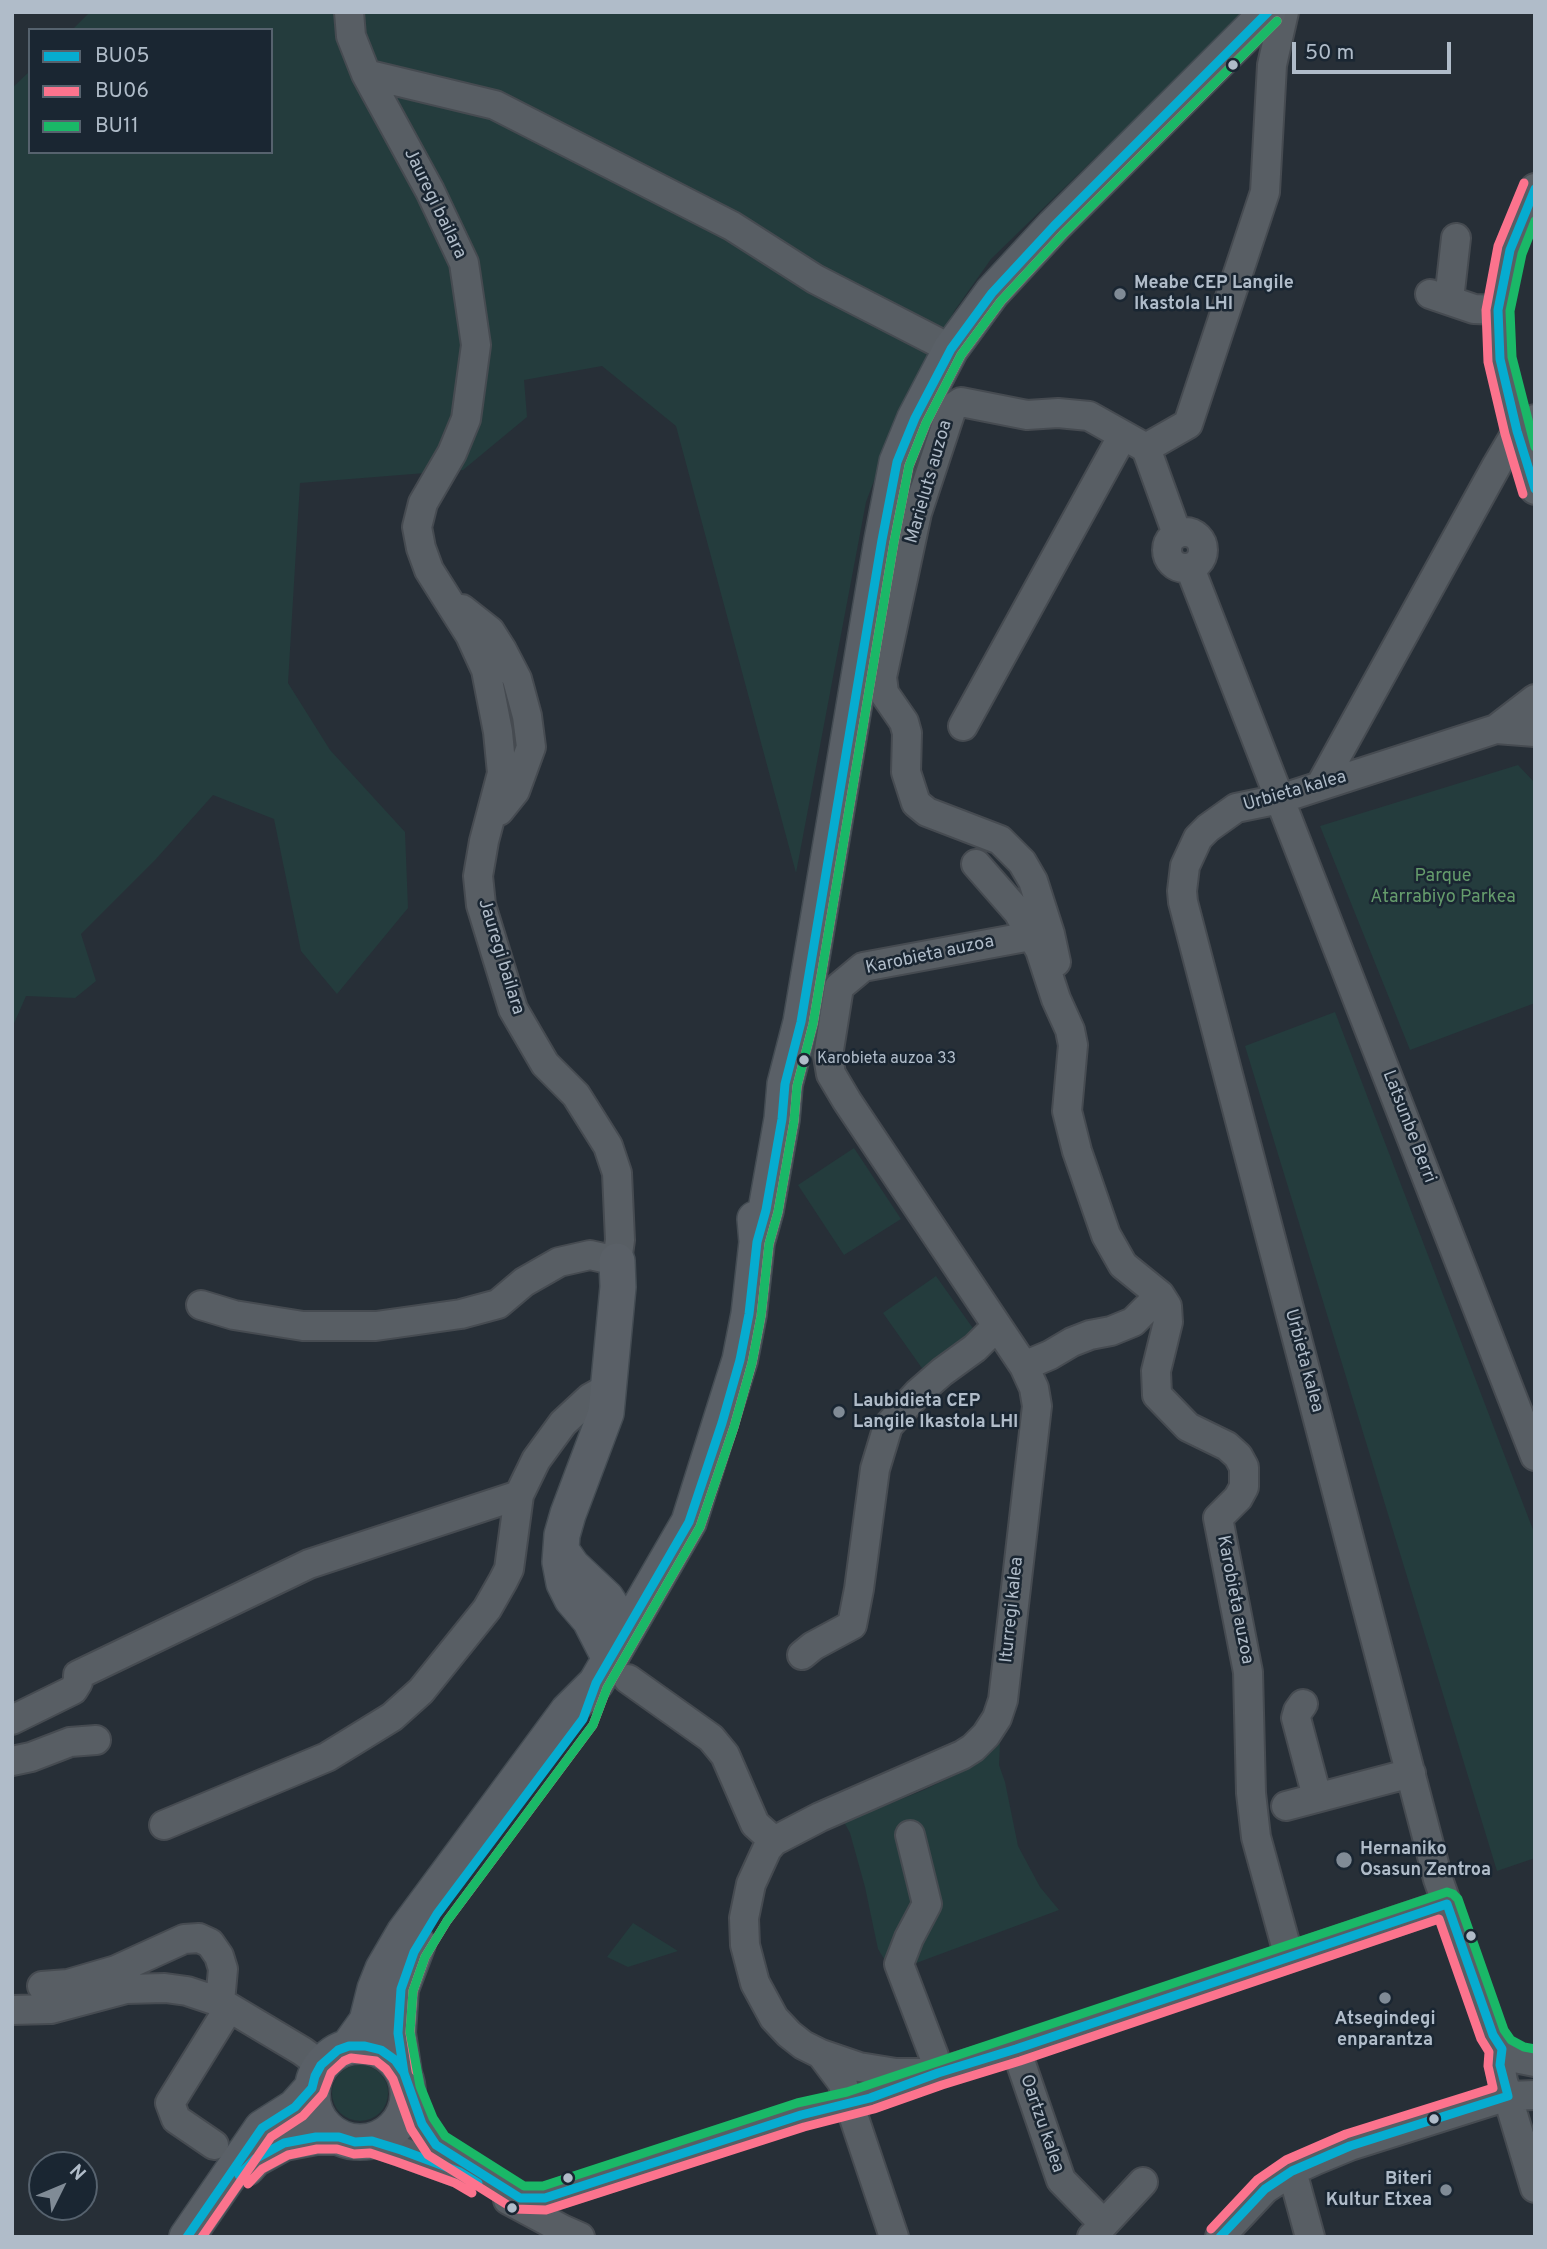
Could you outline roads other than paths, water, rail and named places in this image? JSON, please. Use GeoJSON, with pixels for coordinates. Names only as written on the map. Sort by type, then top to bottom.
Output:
{"type":"FeatureCollection","features":[{"type":"Feature","properties":{"kind":"main road"},"geometry":{"type":"LineString","coordinates":[[193,2230],[226,2188],[255,2160],[284,2143],[316,2137],[355,2139],[384,2136],[403,2116],[408,2103],[398,2033],[401,1989],[414,1952],[437,1914],[583,1719],[615,1664],[689,1522],[740,1360],[749,1314],[757,1242],[766,1210],[782,1119],[785,1084],[801,1022],[882,540],[897,463],[915,418],[950,349],[992,293],[1054,226],[1277,18]]}},
{"type":"Feature","properties":{"kind":"main road"},"geometry":{"type":"LineString","coordinates":[[615,1664],[590,1620],[572,1599],[564,1583],[560,1562],[568,1514],[606,1413],[618,1287],[617,1261]]}},
{"type":"Feature","properties":{"kind":"main road"},"geometry":{"type":"LineString","coordinates":[[193,2230],[262,2128],[295,2108],[321,2062],[367,2021],[383,1969],[404,1933],[568,1711],[615,1664],[615,1610],[600,1591],[590,1585],[572,1566],[561,1550]]}},
{"type":"Feature","properties":{"kind":"main road"},"geometry":{"type":"LineString","coordinates":[[600,1591],[640,1589],[657,1581]]}},
{"type":"Feature","properties":{"kind":"main road"},"geometry":{"type":"LineString","coordinates":[[321,2062],[365,2046],[381,2050],[395,2060],[406,2081]]}},
{"type":"Feature","properties":{"kind":"main road"},"geometry":{"type":"LineString","coordinates":[[321,2062],[312,2098],[318,2116],[327,2128],[355,2139]]}},
{"type":"Feature","properties":{"kind":"street","name":"Jauregi bailara"},"geometry":{"type":"LineString","coordinates":[[349,12],[351,36],[366,74],[430,191],[464,264],[476,345],[466,419],[452,453],[423,503],[416,527],[429,570],[470,635],[486,670],[498,732],[502,773],[478,876],[481,905],[513,1009],[545,1064],[576,1095],[608,1146],[617,1172],[620,1240],[617,1261]]}},
{"type":"Feature","properties":{"kind":"street"},"geometry":{"type":"LineString","coordinates":[[963,726],[1135,442],[1188,424],[1265,192],[1277,18]]}},
{"type":"Feature","properties":{"kind":"street"},"geometry":{"type":"LineString","coordinates":[[366,74],[495,105],[732,226],[815,279],[950,349]]}},
{"type":"Feature","properties":{"kind":"street"},"geometry":{"type":"LineString","coordinates":[[1535,188],[1510,250],[1498,310],[1500,359],[1526,425],[1535,491]]}},
{"type":"Feature","properties":{"kind":"street"},"geometry":{"type":"LineString","coordinates":[[1456,238],[1439,297],[1474,309],[1498,310]]}},
{"type":"Feature","properties":{"kind":"street","name":"Marieluts auzoa"},"geometry":{"type":"LineString","coordinates":[[1070,1030],[1050,934],[1033,881],[1022,862],[1000,840],[962,823],[927,812],[916,803],[906,772],[907,733],[904,722],[884,693],[882,677],[918,513],[952,408],[961,402],[1027,415],[1058,413],[1089,416],[1135,442]]}},
{"type":"Feature","properties":{"kind":"street"},"geometry":{"type":"LineString","coordinates":[[1320,786],[1526,425]]}},
{"type":"Feature","properties":{"kind":"street"},"geometry":{"type":"LineString","coordinates":[[1135,442],[1177,534],[1169,542],[1167,554],[1178,568],[1190,568],[1280,799]]}},
{"type":"Feature","properties":{"kind":"street","name":"Urbieta kalea"},"geometry":{"type":"LineString","coordinates":[[1535,699],[1496,729],[1280,799],[1236,808],[1203,833],[1191,850],[1185,866],[1183,902],[1447,1904],[1493,2035],[1502,2049],[1500,2065],[1521,2095],[1535,2188]]}},
{"type":"Feature","properties":{"kind":"street","name":"Urbieta kalea"},"geometry":{"type":"LineString","coordinates":[[1496,729],[1535,732]]}},
{"type":"Feature","properties":{"kind":"street","name":"Latsunbe Berri"},"geometry":{"type":"LineString","coordinates":[[1280,799],[1535,1455]]}},
{"type":"Feature","properties":{"kind":"street"},"geometry":{"type":"LineString","coordinates":[[976,864],[1017,912],[1040,950],[1056,999],[1070,1030],[1073,1045],[1067,1111],[1077,1151],[1106,1235],[1123,1265],[1160,1295],[1133,1322],[1111,1331],[1090,1335],[1032,1362]]}},
{"type":"Feature","properties":{"kind":"street","name":"Karobieta auzoa"},"geometry":{"type":"LineString","coordinates":[[831,1074],[828,1056],[830,1034],[839,987],[847,978],[863,968],[1031,936]]}},
{"type":"Feature","properties":{"kind":"street","name":"Iturregi kalea"},"geometry":{"type":"LineString","coordinates":[[774,1840],[962,1755],[986,1735],[997,1718],[1003,1700],[1037,1406],[1032,1362],[997,1326],[831,1074]]}},
{"type":"Feature","properties":{"kind":"street"},"geometry":{"type":"LineString","coordinates":[[201,1305],[234,1315],[303,1326],[376,1326],[461,1314],[498,1304],[524,1282],[559,1262],[590,1255],[617,1261]]}},
{"type":"Feature","properties":{"kind":"street","name":"Karobieta auzoa"},"geometry":{"type":"LineString","coordinates":[[1160,1295],[1167,1306],[1168,1322],[1156,1371],[1157,1395],[1188,1427],[1227,1446],[1238,1456],[1244,1467],[1244,1487],[1238,1498],[1218,1518],[1248,1672],[1251,1793],[1256,1837],[1289,1957]]}},
{"type":"Feature","properties":{"kind":"street"},"geometry":{"type":"LineString","coordinates":[[802,1655],[852,1625],[874,1469],[888,1426],[918,1393],[975,1348],[997,1326]]}},
{"type":"Feature","properties":{"kind":"street"},"geometry":{"type":"LineString","coordinates":[[163,1825],[327,1757],[392,1717],[421,1691],[488,1609],[509,1569],[519,1495],[536,1460],[562,1423],[590,1398],[608,1388]]}},
{"type":"Feature","properties":{"kind":"street"},"geometry":{"type":"LineString","coordinates":[[12,1720],[73,1690],[78,1682],[78,1675],[309,1564],[519,1495]]}},
{"type":"Feature","properties":{"kind":"street"},"geometry":{"type":"LineString","coordinates":[[615,1664],[711,1738],[725,1755],[755,1824],[774,1840],[751,1884],[744,1919],[746,1945],[755,1983],[774,2018],[812,2049],[842,2082],[894,2237]]}},
{"type":"Feature","properties":{"kind":"street"},"geometry":{"type":"LineString","coordinates":[[1303,1704],[1296,1718],[1317,1797]]}},
{"type":"Feature","properties":{"kind":"street"},"geometry":{"type":"LineString","coordinates":[[12,1760],[31,1757],[70,1742],[96,1740]]}},
{"type":"Feature","properties":{"kind":"street"},"geometry":{"type":"LineString","coordinates":[[1286,1806],[1411,1773]]}},
{"type":"Feature","properties":{"kind":"street"},"geometry":{"type":"LineString","coordinates":[[909,1835],[927,1904],[909,1938],[899,1965],[936,2064]]}},
{"type":"Feature","properties":{"kind":"street"},"geometry":{"type":"LineString","coordinates":[[812,2049],[841,2062],[884,2072],[1016,2049],[1447,1904]]}},
{"type":"Feature","properties":{"kind":"street"},"geometry":{"type":"LineString","coordinates":[[42,1986],[68,1984],[116,1970],[184,1939],[199,1938],[210,1943],[219,1956],[223,1969],[224,2005],[170,2103],[176,2119],[214,2145]]}},
{"type":"Feature","properties":{"kind":"street"},"geometry":{"type":"LineString","coordinates":[[12,2010],[51,2009],[125,1989],[165,1988],[187,1991],[224,2005],[321,2062]]}},
{"type":"Feature","properties":{"kind":"street"},"geometry":{"type":"LineString","coordinates":[[804,2114],[819,2088],[820,2075],[812,2049]]}},
{"type":"Feature","properties":{"kind":"street","name":"Oartzu kalea"},"geometry":{"type":"LineString","coordinates":[[1016,2049],[1060,2180],[1098,2230],[1143,2182]]}},
{"type":"Feature","properties":{"kind":"street"},"geometry":{"type":"LineString","coordinates":[[1502,2049],[1520,2060],[1535,2062]]}},
{"type":"Feature","properties":{"kind":"street"},"geometry":{"type":"LineString","coordinates":[[406,2081],[422,2124],[436,2144],[520,2198],[545,2198],[804,2114],[850,2104],[936,2064]]}},
{"type":"Feature","properties":{"kind":"street"},"geometry":{"type":"LineString","coordinates":[[1220,2237],[1265,2189],[1292,2171],[1350,2146],[1521,2095]]}},
{"type":"Feature","properties":{"kind":"street"},"geometry":{"type":"LineString","coordinates":[[355,2139],[401,2150],[460,2172],[571,2233]]}},
{"type":"Feature","properties":{"kind":"street"},"geometry":{"type":"LineString","coordinates":[[1292,2171],[1310,2237]]}},
{"type":"Feature","properties":{"kind":"street"},"geometry":{"type":"LineString","coordinates":[[565,2192],[561,2206],[571,2233]]}},
{"type":"Feature","properties":{"kind":"place","name":"Meabe CEP Langile Ikastola LHI"},"geometry":{"type":"Point","coordinates":[1120,294]}},
{"type":"Feature","properties":{"kind":"place","name":"Karobieta auzoa 33"},"geometry":{"type":"Point","coordinates":[804,1060]}},
{"type":"Feature","properties":{"kind":"place","name":"Laubidieta CEP Langile Ikastola LHI"},"geometry":{"type":"Point","coordinates":[839,1412]}},
{"type":"Feature","properties":{"kind":"place","name":"Hernaniko Osasun Zentroa"},"geometry":{"type":"Point","coordinates":[1344,1860]}},
{"type":"Feature","properties":{"kind":"place","name":"Atsegindegi enparantza"},"geometry":{"type":"Point","coordinates":[1385,1998]}},
{"type":"Feature","properties":{"kind":"place","name":"Biteri Kultur Etxea"},"geometry":{"type":"Point","coordinates":[1446,2190]}},
{"type":"Feature","properties":{"kind":"park label","name":"Parque Atarrabiyo Parkea"},"geometry":{"type":"Point","coordinates":[1443,887]}}]}
